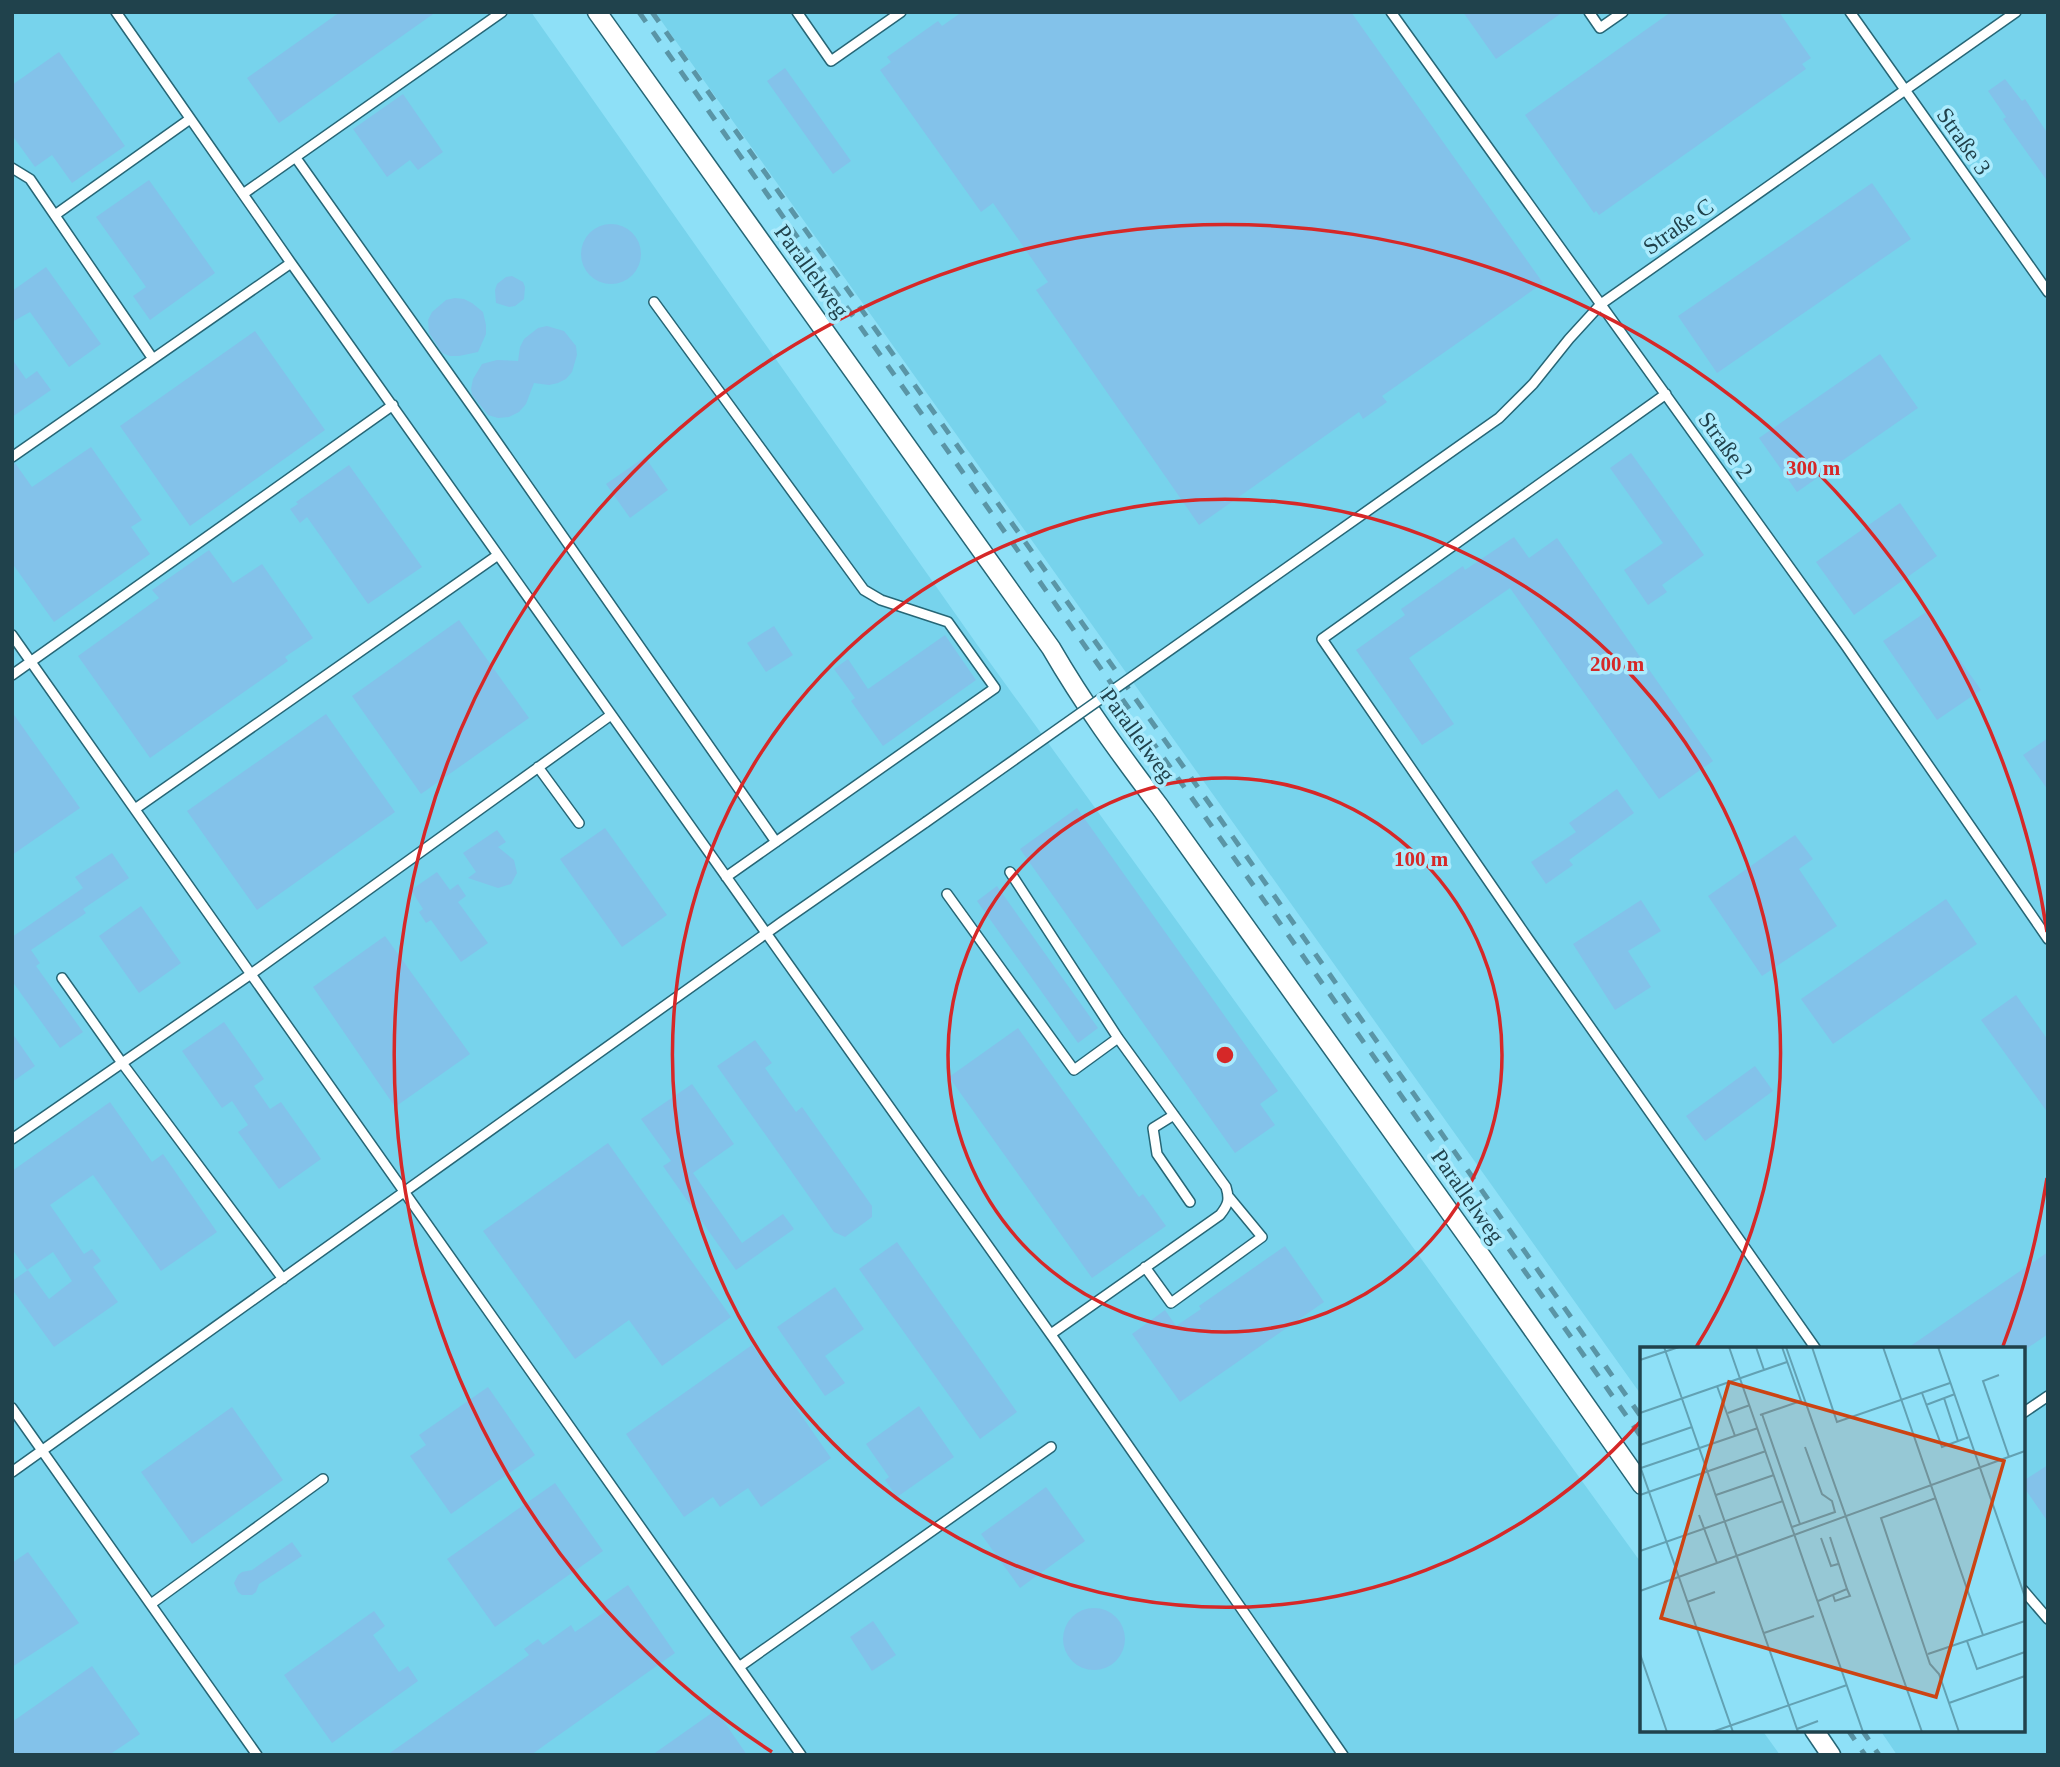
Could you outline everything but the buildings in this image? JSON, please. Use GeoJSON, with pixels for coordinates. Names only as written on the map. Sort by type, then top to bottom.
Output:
{"type":"FeatureCollection","features":[{"type":"Feature","properties":{"kind":"street","name":"Parallelweg"},"geometry":{"type":"LineString","coordinates":[[597,12],[1051,648],[1080,698],[1109,740],[1160,807],[1640,1482]]}},
{"type":"Feature","properties":{"kind":"street"},"geometry":{"type":"LineString","coordinates":[[1815,1732],[1831,1755]]}},
{"type":"Feature","properties":{"kind":"lane"},"geometry":{"type":"LineString","coordinates":[[116,12],[1051,1334],[1343,1755]]}},
{"type":"Feature","properties":{"kind":"lane"},"geometry":{"type":"LineString","coordinates":[[243,194],[502,12]]}},
{"type":"Feature","properties":{"kind":"lane"},"geometry":{"type":"LineString","coordinates":[[797,12],[831,61],[901,12]]}},
{"type":"Feature","properties":{"kind":"lane","name":"Straße 2"},"geometry":{"type":"LineString","coordinates":[[1391,12],[1846,646],[2048,939]]}},
{"type":"Feature","properties":{"kind":"lane"},"geometry":{"type":"LineString","coordinates":[[1589,12],[1600,28],[1623,12]]}},
{"type":"Feature","properties":{"kind":"lane","name":"Straße 3"},"geometry":{"type":"LineString","coordinates":[[1850,12],[2048,292]]}},
{"type":"Feature","properties":{"kind":"lane","name":"Straße C"},"geometry":{"type":"LineString","coordinates":[[12,1472],[766,934],[1499,418],[1533,384],[1601,304],[2016,12]]}},
{"type":"Feature","properties":{"kind":"lane"},"geometry":{"type":"LineString","coordinates":[[55,215],[190,118]]}},
{"type":"Feature","properties":{"kind":"lane"},"geometry":{"type":"LineString","coordinates":[[296,158],[776,842]]}},
{"type":"Feature","properties":{"kind":"lane"},"geometry":{"type":"LineString","coordinates":[[12,168],[30,179],[153,359]]}},
{"type":"Feature","properties":{"kind":"lane"},"geometry":{"type":"LineString","coordinates":[[12,457],[291,263]]}},
{"type":"Feature","properties":{"kind":"lane"},"geometry":{"type":"LineString","coordinates":[[654,302],[864,590],[881,600],[948,622],[995,688],[726,877]]}},
{"type":"Feature","properties":{"kind":"lane"},"geometry":{"type":"LineString","coordinates":[[1666,394],[1322,639],[1815,1347]]}},
{"type":"Feature","properties":{"kind":"lane"},"geometry":{"type":"LineString","coordinates":[[12,675],[393,405]]}},
{"type":"Feature","properties":{"kind":"lane"},"geometry":{"type":"LineString","coordinates":[[135,809],[498,555]]}},
{"type":"Feature","properties":{"kind":"lane"},"geometry":{"type":"LineString","coordinates":[[12,635],[801,1755]]}},
{"type":"Feature","properties":{"kind":"lane"},"geometry":{"type":"LineString","coordinates":[[12,1139],[251,974],[611,715]]}},
{"type":"Feature","properties":{"kind":"lane"},"geometry":{"type":"LineString","coordinates":[[538,767],[579,823]]}},
{"type":"Feature","properties":{"kind":"lane"},"geometry":{"type":"LineString","coordinates":[[1010,872],[1118,1038],[1226,1188],[1229,1197],[1262,1237],[1171,1303],[1145,1267]]}},
{"type":"Feature","properties":{"kind":"lane"},"geometry":{"type":"LineString","coordinates":[[947,894],[1074,1070],[1118,1038]]}},
{"type":"Feature","properties":{"kind":"lane"},"geometry":{"type":"LineString","coordinates":[[61,978],[283,1279]]}},
{"type":"Feature","properties":{"kind":"lane"},"geometry":{"type":"LineString","coordinates":[[1174,1115],[1153,1128],[1157,1154],[1190,1202]]}},
{"type":"Feature","properties":{"kind":"lane"},"geometry":{"type":"LineString","coordinates":[[1051,1334],[1220,1215],[1228,1205],[1229,1197]]}},
{"type":"Feature","properties":{"kind":"lane"},"geometry":{"type":"LineString","coordinates":[[2025,1412],[2048,1395]]}},
{"type":"Feature","properties":{"kind":"lane"},"geometry":{"type":"LineString","coordinates":[[12,1408],[257,1755]]}},
{"type":"Feature","properties":{"kind":"lane"},"geometry":{"type":"LineString","coordinates":[[739,1667],[1051,1447]]}},
{"type":"Feature","properties":{"kind":"lane"},"geometry":{"type":"LineString","coordinates":[[151,1604],[323,1479]]}},
{"type":"Feature","properties":{"kind":"lane"},"geometry":{"type":"LineString","coordinates":[[2025,1592],[2048,1619]]}},
{"type":"Feature","properties":{"kind":"shaded area"},"geometry":{"type":"Polygon","coordinates":[[[12,12],[531,12],[983,653],[1640,1561],[1640,1732],[1763,1732],[1780,1755],[12,1755],[12,12]]]}},
{"type":"Feature","properties":{"kind":"shaded area"},"geometry":{"type":"Polygon","coordinates":[[[655,12],[2048,12],[2048,1755],[1897,1755],[1881,1732],[2025,1732],[2025,1347],[1640,1347],[1640,1393],[655,12]]]}},
{"type":"Feature","properties":{"kind":"railway"},"geometry":{"type":"LineString","coordinates":[[639,12],[1640,1435]]}},
{"type":"Feature","properties":{"kind":"railway"},"geometry":{"type":"LineString","coordinates":[[652,12],[1640,1415]]}},
{"type":"Feature","properties":{"kind":"railway"},"geometry":{"type":"LineString","coordinates":[[1849,1732],[1865,1755]]}},
{"type":"Feature","properties":{"kind":"railway"},"geometry":{"type":"LineString","coordinates":[[1863,1732],[1879,1755]]}}]}
